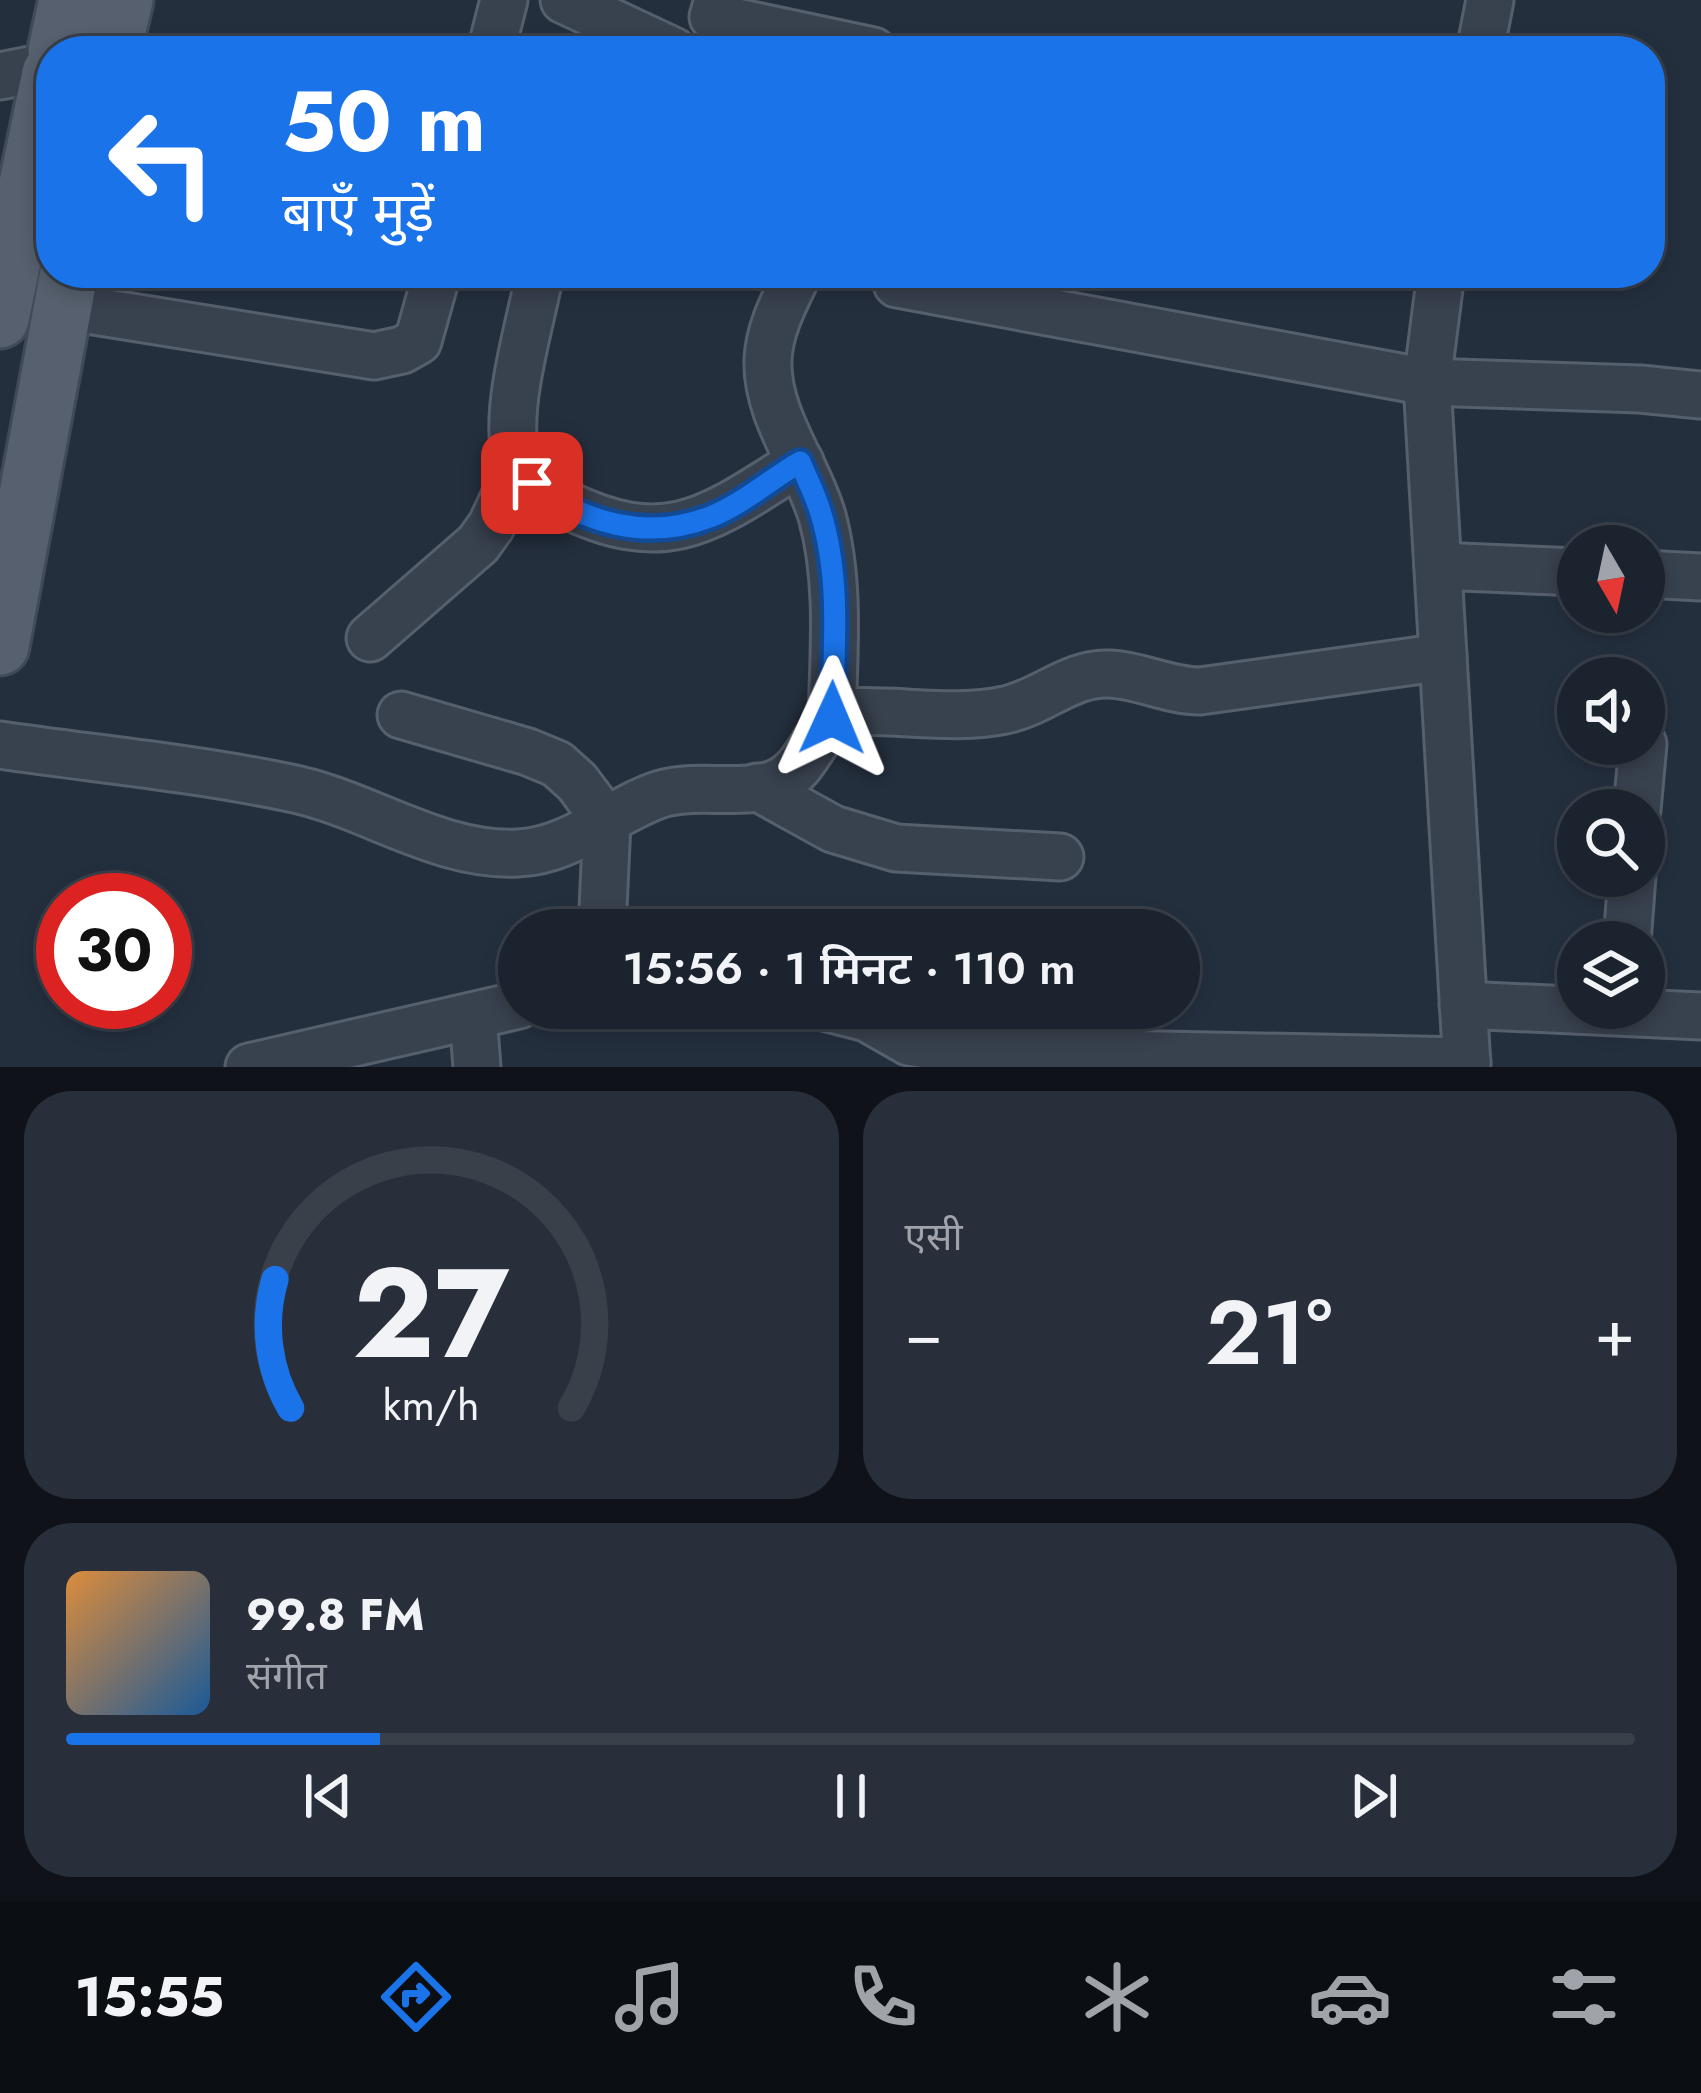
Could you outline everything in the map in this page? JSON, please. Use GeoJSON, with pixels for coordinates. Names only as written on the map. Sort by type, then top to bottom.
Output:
{"type":"FeatureCollection","features":[{"type":"Feature","properties":{"kind":"main road"},"geometry":{"type":"LineString","coordinates":[[60,36],[68,0]]}},
{"type":"Feature","properties":{"kind":"main road"},"geometry":{"type":"LineString","coordinates":[[116,36],[124,0]]}},
{"type":"Feature","properties":{"kind":"main road"},"geometry":{"type":"LineString","coordinates":[[0,319],[36,143]]}},
{"type":"Feature","properties":{"kind":"main road"},"geometry":{"type":"LineString","coordinates":[[0,646],[66,290]]}},
{"type":"Feature","properties":{"kind":"street"},"geometry":{"type":"LineString","coordinates":[[495,36],[504,0]]}},
{"type":"Feature","properties":{"kind":"street"},"geometry":{"type":"LineString","coordinates":[[1483,36],[1490,0]]}},
{"type":"Feature","properties":{"kind":"street"},"geometry":{"type":"LineString","coordinates":[[715,9],[817,36]]}},
{"type":"Feature","properties":{"kind":"street"},"geometry":{"type":"LineString","coordinates":[[580,21],[628,36]]}},
{"type":"Feature","properties":{"kind":"street"},"geometry":{"type":"LineString","coordinates":[[0,76],[36,71]]}},
{"type":"Feature","properties":{"kind":"street"},"geometry":{"type":"LineString","coordinates":[[66,290],[374,356],[402,350],[418,340],[433,288]]}},
{"type":"Feature","properties":{"kind":"street"},"geometry":{"type":"LineString","coordinates":[[538,288],[514,410],[514,446],[532,483],[550,497],[598,520],[631,529],[673,527],[713,516],[800,462]]}},
{"type":"Feature","properties":{"kind":"street"},"geometry":{"type":"LineString","coordinates":[[791,288],[768,357],[770,385],[821,514],[829,551],[835,606],[832,718]]}},
{"type":"Feature","properties":{"kind":"street"},"geometry":{"type":"LineString","coordinates":[[919,288],[1426,382],[1701,395]]}},
{"type":"Feature","properties":{"kind":"street"},"geometry":{"type":"LineString","coordinates":[[886,1029],[937,1058],[1467,1064],[1426,382],[1439,288]]}},
{"type":"Feature","properties":{"kind":"street"},"geometry":{"type":"LineString","coordinates":[[370,638],[478,544],[520,465]]}},
{"type":"Feature","properties":{"kind":"street"},"geometry":{"type":"LineString","coordinates":[[1438,566],[1557,571]]}},
{"type":"Feature","properties":{"kind":"street"},"geometry":{"type":"LineString","coordinates":[[1665,575],[1701,577]]}},
{"type":"Feature","properties":{"kind":"street"},"geometry":{"type":"LineString","coordinates":[[0,745],[292,788],[457,845],[521,854],[559,845],[658,795],[780,782],[832,718],[847,712],[1007,710],[1032,703],[1079,678],[1106,674],[1178,691],[1200,691],[1443,657]]}},
{"type":"Feature","properties":{"kind":"street"},"geometry":{"type":"LineString","coordinates":[[401,715],[557,764],[577,782],[607,822],[603,909]]}},
{"type":"Feature","properties":{"kind":"street"},"geometry":{"type":"LineString","coordinates":[[757,787],[833,829],[896,848],[1060,857]]}},
{"type":"Feature","properties":{"kind":"street"},"geometry":{"type":"LineString","coordinates":[[1463,1005],[1557,1008]]}},
{"type":"Feature","properties":{"kind":"street"},"geometry":{"type":"LineString","coordinates":[[249,1067],[498,1010]]}},
{"type":"Feature","properties":{"kind":"street"},"geometry":{"type":"LineString","coordinates":[[1665,1013],[1701,1016]]}},
{"type":"Feature","properties":{"kind":"street"},"geometry":{"type":"LineString","coordinates":[[473,1016],[477,1067]]}},
{"type":"Feature","properties":{"kind":"route"},"geometry":{"type":"LineString","coordinates":[[532,483],[598,520],[631,529],[673,527],[713,516],[800,462],[821,514],[829,551],[835,606],[832,718]]}}]}
